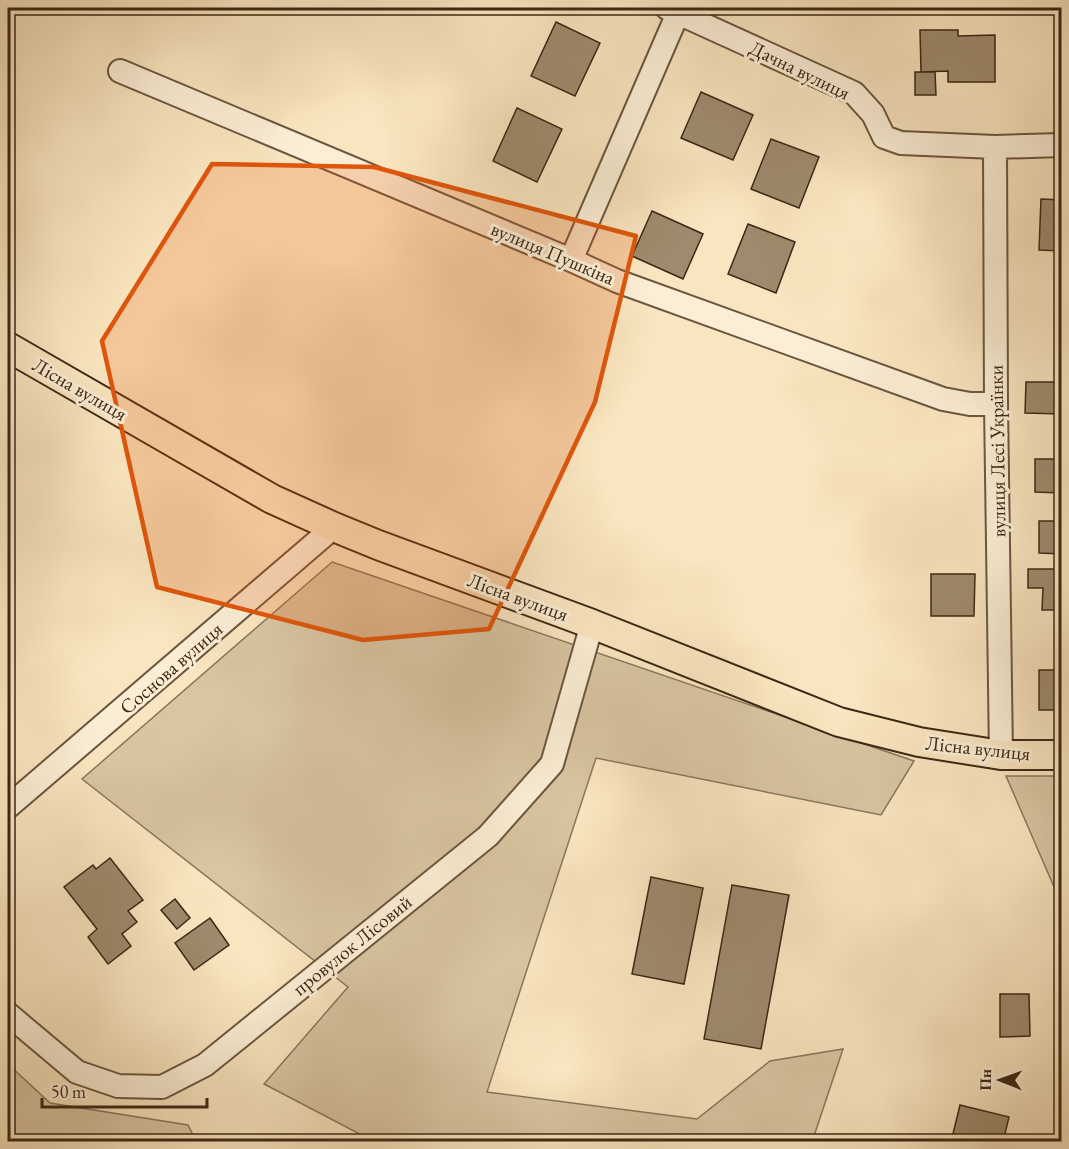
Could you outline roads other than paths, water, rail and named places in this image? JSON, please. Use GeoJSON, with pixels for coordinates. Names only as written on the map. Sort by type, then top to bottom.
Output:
{"type":"FeatureCollection","features":[{"type":"Feature","properties":{"kind":"main road","name":"Лісна вулиця"},"geometry":{"type":"LineString","coordinates":[[8,347],[272,499],[334,528],[592,624],[839,722],[919,742],[1001,755],[1062,755]]}},
{"type":"Feature","properties":{"kind":"street","name":"Дачна вулиця"},"geometry":{"type":"LineString","coordinates":[[673,10],[854,93],[873,114],[884,137],[901,144],[995,147],[1062,145]]}},
{"type":"Feature","properties":{"kind":"street"},"geometry":{"type":"LineString","coordinates":[[571,260],[673,10]]}},
{"type":"Feature","properties":{"kind":"street","name":"вулиця Пушкіна"},"geometry":{"type":"LineString","coordinates":[[120,71],[617,281],[943,399],[970,404],[996,404]]}},
{"type":"Feature","properties":{"kind":"street","name":"вулиця Лесі Українки"},"geometry":{"type":"LineString","coordinates":[[995,147],[1001,755]]}},
{"type":"Feature","properties":{"kind":"street","name":"Соснова вулиця"},"geometry":{"type":"LineString","coordinates":[[8,807],[334,528]]}},
{"type":"Feature","properties":{"kind":"street","name":"провулок Лісовий"},"geometry":{"type":"LineString","coordinates":[[8,1014],[77,1072],[118,1086],[162,1087],[205,1065],[488,836],[552,764],[592,624]]}}]}
